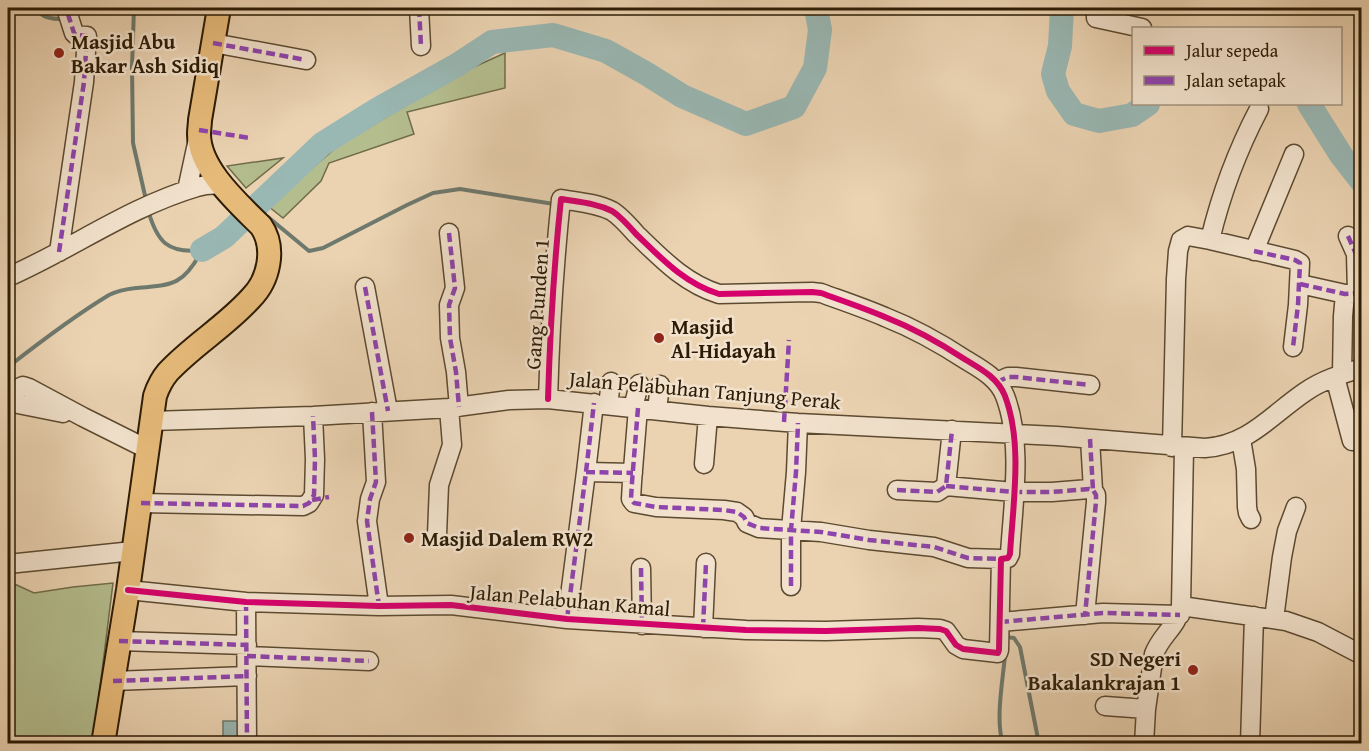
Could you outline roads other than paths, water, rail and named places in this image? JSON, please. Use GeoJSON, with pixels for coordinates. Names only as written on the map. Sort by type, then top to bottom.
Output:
{"type":"FeatureCollection","features":[{"type":"Feature","properties":{"kind":"main road"},"geometry":{"type":"LineString","coordinates":[[103,744],[141,503],[155,396],[167,373],[251,298],[260,286],[266,271],[269,249],[266,234],[224,187],[205,158],[200,141],[199,133],[219,8]]}},
{"type":"Feature","properties":{"kind":"street"},"geometry":{"type":"LineString","coordinates":[[418,8],[421,46]]}},
{"type":"Feature","properties":{"kind":"street"},"geometry":{"type":"LineString","coordinates":[[1096,8],[1096,18],[1137,27]]}},
{"type":"Feature","properties":{"kind":"street"},"geometry":{"type":"LineString","coordinates":[[59,252],[84,82],[87,36],[75,35],[68,16]]}},
{"type":"Feature","properties":{"kind":"street"},"geometry":{"type":"LineString","coordinates":[[213,43],[306,60]]}},
{"type":"Feature","properties":{"kind":"street"},"geometry":{"type":"LineString","coordinates":[[1210,240],[1219,203],[1246,134],[1259,109]]}},
{"type":"Feature","properties":{"kind":"street"},"geometry":{"type":"LineString","coordinates":[[187,190],[199,133]]}},
{"type":"Feature","properties":{"kind":"street"},"geometry":{"type":"LineString","coordinates":[[1254,251],[1294,154]]}},
{"type":"Feature","properties":{"kind":"street"},"geometry":{"type":"LineString","coordinates":[[8,277],[137,210],[206,184],[224,187]]}},
{"type":"Feature","properties":{"kind":"street","name":"Gang Punden 1"},"geometry":{"type":"LineString","coordinates":[[548,399],[551,306],[561,205],[593,204],[614,212],[670,267],[684,278],[710,291],[719,294],[821,293],[885,316],[915,330],[953,351],[997,382]]}},
{"type":"Feature","properties":{"kind":"street"},"geometry":{"type":"LineString","coordinates":[[437,536],[439,485],[452,445],[456,372],[450,338],[449,305],[455,288],[449,233]]}},
{"type":"Feature","properties":{"kind":"street"},"geometry":{"type":"LineString","coordinates":[[1144,744],[1146,709],[1154,654],[1157,645],[1177,621],[1181,611],[1176,279],[1181,240],[1188,236],[1210,240],[1298,262],[1300,284],[1293,347]]}},
{"type":"Feature","properties":{"kind":"street"},"geometry":{"type":"LineString","coordinates":[[1348,236],[1356,254],[1355,293],[1343,316],[1339,375],[1353,441]]}},
{"type":"Feature","properties":{"kind":"street"},"geometry":{"type":"LineString","coordinates":[[1300,284],[1355,293]]}},
{"type":"Feature","properties":{"kind":"street"},"geometry":{"type":"LineString","coordinates":[[365,287],[380,411],[376,482],[370,499],[368,521],[379,606]]}},
{"type":"Feature","properties":{"kind":"street","name":"Jalan Pelabuhan Tanjung Perak"},"geometry":{"type":"LineString","coordinates":[[151,421],[313,416],[454,407],[509,400],[548,399],[798,423],[952,430],[1216,448],[1241,439],[1263,425],[1306,391],[1339,375],[1362,368]]}},
{"type":"Feature","properties":{"kind":"street"},"geometry":{"type":"LineString","coordinates":[[639,384],[632,499],[637,504],[724,510],[737,512],[752,526],[768,529],[821,532],[934,547],[968,558],[1004,559],[1010,554],[1012,492],[1005,394],[997,382],[1016,376],[1090,385]]}},
{"type":"Feature","properties":{"kind":"street"},"geometry":{"type":"LineString","coordinates":[[567,619],[586,472],[601,404],[610,382]]}},
{"type":"Feature","properties":{"kind":"street"},"geometry":{"type":"LineString","coordinates":[[657,410],[660,385]]}},
{"type":"Feature","properties":{"kind":"street"},"geometry":{"type":"LineString","coordinates":[[8,393],[24,386],[147,449]]}},
{"type":"Feature","properties":{"kind":"street"},"geometry":{"type":"LineString","coordinates":[[8,402],[83,417]]}},
{"type":"Feature","properties":{"kind":"street"},"geometry":{"type":"LineString","coordinates":[[141,503],[303,506],[320,498],[314,495],[313,416]]}},
{"type":"Feature","properties":{"kind":"street"},"geometry":{"type":"LineString","coordinates":[[704,464],[708,416]]}},
{"type":"Feature","properties":{"kind":"street"},"geometry":{"type":"LineString","coordinates":[[791,586],[791,530],[798,423]]}},
{"type":"Feature","properties":{"kind":"street"},"geometry":{"type":"LineString","coordinates":[[946,486],[952,430]]}},
{"type":"Feature","properties":{"kind":"street"},"geometry":{"type":"LineString","coordinates":[[1085,615],[1096,502],[1089,439]]}},
{"type":"Feature","properties":{"kind":"street"},"geometry":{"type":"LineString","coordinates":[[1241,439],[1246,469],[1248,513],[1251,519]]}},
{"type":"Feature","properties":{"kind":"street"},"geometry":{"type":"LineString","coordinates":[[586,472],[633,473]]}},
{"type":"Feature","properties":{"kind":"street"},"geometry":{"type":"LineString","coordinates":[[897,490],[937,492],[946,486],[1012,492],[1093,490]]}},
{"type":"Feature","properties":{"kind":"street"},"geometry":{"type":"LineString","coordinates":[[1274,619],[1287,531],[1296,507]]}},
{"type":"Feature","properties":{"kind":"street"},"geometry":{"type":"LineString","coordinates":[[8,564],[133,550]]}},
{"type":"Feature","properties":{"kind":"street"},"geometry":{"type":"LineString","coordinates":[[1004,559],[1005,622],[1085,615],[1181,611],[1254,616],[1286,621],[1318,632],[1362,655]]}},
{"type":"Feature","properties":{"kind":"street"},"geometry":{"type":"LineString","coordinates":[[703,628],[706,563]]}},
{"type":"Feature","properties":{"kind":"street"},"geometry":{"type":"LineString","coordinates":[[641,568],[642,625]]}},
{"type":"Feature","properties":{"kind":"street","name":"Jalan Pelabuhan Kamal"},"geometry":{"type":"LineString","coordinates":[[128,590],[246,602],[379,606],[451,605],[567,619],[703,628],[826,632],[940,629],[946,631],[956,645],[963,649],[998,653],[1005,622]]}},
{"type":"Feature","properties":{"kind":"street"},"geometry":{"type":"LineString","coordinates":[[246,602],[247,744]]}},
{"type":"Feature","properties":{"kind":"street"},"geometry":{"type":"LineString","coordinates":[[1251,744],[1254,616]]}},
{"type":"Feature","properties":{"kind":"street"},"geometry":{"type":"LineString","coordinates":[[119,641],[369,661]]}},
{"type":"Feature","properties":{"kind":"street"},"geometry":{"type":"LineString","coordinates":[[113,681],[247,676]]}},
{"type":"Feature","properties":{"kind":"street"},"geometry":{"type":"LineString","coordinates":[[1105,706],[1146,709]]}},
{"type":"Feature","properties":{"kind":"water"},"geometry":{"type":"Polygon","coordinates":[[[223,721],[238,721],[239,743],[223,743],[223,721]]]}},
{"type":"Feature","properties":{"kind":"waterway"},"geometry":{"type":"LineString","coordinates":[[35,8],[48,17],[63,19]]}},
{"type":"Feature","properties":{"kind":"waterway"},"geometry":{"type":"LineString","coordinates":[[73,16],[84,8]]}},
{"type":"Feature","properties":{"kind":"waterway"},"geometry":{"type":"LineString","coordinates":[[134,8],[133,143],[146,200]]}},
{"type":"Feature","properties":{"kind":"waterway"},"geometry":{"type":"LineString","coordinates":[[202,250],[224,237],[322,144],[492,42],[553,35],[606,51],[682,96],[746,124],[794,107],[815,68],[820,30],[816,8]]}},
{"type":"Feature","properties":{"kind":"waterway"},"geometry":{"type":"LineString","coordinates":[[1062,8],[1060,46],[1053,74],[1058,91],[1074,114],[1099,121],[1132,115],[1147,105]]}},
{"type":"Feature","properties":{"kind":"waterway"},"geometry":{"type":"LineString","coordinates":[[1310,105],[1341,155],[1362,182]]}},
{"type":"Feature","properties":{"kind":"waterway"},"geometry":{"type":"LineString","coordinates":[[268,217],[309,251],[323,248],[433,193],[460,189],[554,204]]}},
{"type":"Feature","properties":{"kind":"waterway"},"geometry":{"type":"LineString","coordinates":[[148,210],[155,230],[166,244],[180,250],[202,250]]}},
{"type":"Feature","properties":{"kind":"waterway"},"geometry":{"type":"LineString","coordinates":[[8,367],[70,320],[109,295],[115,292],[168,284],[183,277],[196,262],[202,250]]}},
{"type":"Feature","properties":{"kind":"waterway"},"geometry":{"type":"LineString","coordinates":[[1006,637],[1014,638],[1020,647],[1039,744]]}},
{"type":"Feature","properties":{"kind":"waterway"},"geometry":{"type":"LineString","coordinates":[[1003,744],[1000,712],[1005,655]]}},
{"type":"Feature","properties":{"kind":"place","name":"Masjid Abu Bakar Ash Sidiq"},"geometry":{"type":"Point","coordinates":[59,53]}},
{"type":"Feature","properties":{"kind":"place","name":"Masjid Al-Hidayah"},"geometry":{"type":"Point","coordinates":[659,338]}},
{"type":"Feature","properties":{"kind":"place","name":"Masjid Dalem RW2"},"geometry":{"type":"Point","coordinates":[409,538]}},
{"type":"Feature","properties":{"kind":"place","name":"SD Negeri Bakalankrajan 1"},"geometry":{"type":"Point","coordinates":[1193,670]}}]}
